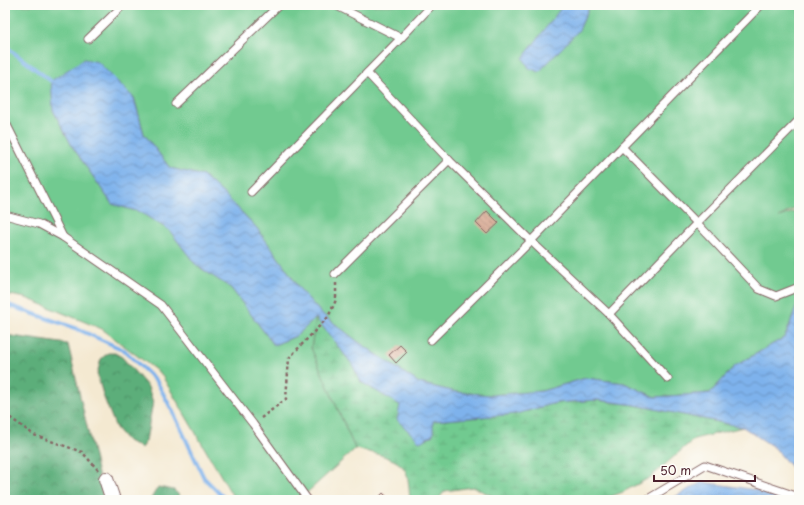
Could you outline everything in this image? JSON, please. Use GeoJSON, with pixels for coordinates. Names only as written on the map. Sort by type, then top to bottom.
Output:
{"type":"FeatureCollection","features":[{"type":"Feature","properties":{"kind":"street"},"geometry":{"type":"LineString","coordinates":[[106,479],[113,500]]}},
{"type":"Feature","properties":{"kind":"lane"},"geometry":{"type":"LineString","coordinates":[[88,39],[123,5]]}},
{"type":"Feature","properties":{"kind":"lane"},"geometry":{"type":"LineString","coordinates":[[176,104],[279,5]]}},
{"type":"Feature","properties":{"kind":"lane"},"geometry":{"type":"LineString","coordinates":[[335,5],[401,38]]}},
{"type":"Feature","properties":{"kind":"lane"},"geometry":{"type":"LineString","coordinates":[[251,192],[432,5]]}},
{"type":"Feature","properties":{"kind":"lane"},"geometry":{"type":"LineString","coordinates":[[431,340],[531,241],[761,5]]}},
{"type":"Feature","properties":{"kind":"lane"},"geometry":{"type":"LineString","coordinates":[[367,73],[449,160],[531,241],[609,314],[668,379]]}},
{"type":"Feature","properties":{"kind":"lane"},"geometry":{"type":"LineString","coordinates":[[609,314],[799,120]]}},
{"type":"Feature","properties":{"kind":"lane"},"geometry":{"type":"LineString","coordinates":[[5,121],[63,237]]}},
{"type":"Feature","properties":{"kind":"lane"},"geometry":{"type":"LineString","coordinates":[[622,147],[697,223],[759,289],[776,296],[799,287]]}},
{"type":"Feature","properties":{"kind":"lane"},"geometry":{"type":"LineString","coordinates":[[336,274],[449,160]]}},
{"type":"Feature","properties":{"kind":"lane"},"geometry":{"type":"LineString","coordinates":[[5,215],[39,224],[63,237],[161,305],[253,424],[308,500]]}},
{"type":"Feature","properties":{"kind":"lane"},"geometry":{"type":"LineString","coordinates":[[646,500],[705,465],[799,497]]}},
{"type":"Feature","properties":{"kind":"path"},"geometry":{"type":"LineString","coordinates":[[253,424],[286,399],[288,358],[328,317],[336,300],[336,274]]}},
{"type":"Feature","properties":{"kind":"path"},"geometry":{"type":"LineString","coordinates":[[5,414],[34,435],[82,452],[106,479]]}},
{"type":"Feature","properties":{"kind":"green space"},"geometry":{"type":"Polygon","coordinates":[[[5,5],[564,5],[561,8],[579,30],[590,5],[799,5],[799,206],[779,217],[799,210],[799,300],[785,337],[735,366],[710,393],[655,397],[624,383],[586,378],[542,391],[491,395],[456,392],[419,383],[357,341],[321,313],[299,288],[256,227],[204,176],[170,168],[144,134],[134,97],[53,110],[72,146],[112,204],[140,212],[169,230],[196,265],[231,288],[274,345],[296,336],[316,318],[311,348],[355,449],[299,500],[235,500],[161,374],[102,329],[26,298],[5,294],[5,5]]]}},
{"type":"Feature","properties":{"kind":"green space"},"geometry":{"type":"Polygon","coordinates":[[[316,318],[352,364],[361,382],[432,421],[516,414],[556,403],[597,400],[635,405],[743,427],[694,439],[651,477],[623,492],[601,500],[501,500],[473,487],[445,491],[439,500],[410,500],[408,478],[403,467],[397,462],[384,456],[355,449],[311,348],[316,318]]]}},
{"type":"Feature","properties":{"kind":"green space"},"geometry":{"type":"Polygon","coordinates":[[[5,335],[68,344],[104,500],[5,500],[5,335]]]}},
{"type":"Feature","properties":{"kind":"green space"},"geometry":{"type":"Polygon","coordinates":[[[108,353],[115,353],[122,357],[148,387],[153,402],[146,441],[141,448],[126,440],[116,428],[104,398],[97,374],[101,359],[108,353]]]}},
{"type":"Feature","properties":{"kind":"green space"},"geometry":{"type":"Polygon","coordinates":[[[158,487],[174,490],[184,500],[150,500],[158,487]]]}},
{"type":"Feature","properties":{"kind":"water"},"geometry":{"type":"Polygon","coordinates":[[[564,5],[590,5],[579,30],[539,72],[529,68],[523,58],[564,5]]]}},
{"type":"Feature","properties":{"kind":"water"},"geometry":{"type":"Polygon","coordinates":[[[84,59],[98,62],[134,98],[144,134],[170,168],[204,176],[256,227],[299,288],[321,313],[357,341],[419,383],[456,392],[491,395],[542,391],[586,378],[624,383],[655,397],[710,393],[735,366],[785,337],[799,300],[799,477],[775,448],[743,427],[635,405],[597,400],[556,403],[516,414],[433,421],[433,435],[420,442],[397,420],[400,405],[361,382],[352,364],[316,318],[296,336],[274,345],[231,288],[196,265],[169,230],[140,212],[112,204],[72,146],[53,110],[51,81],[84,59]]]}},
{"type":"Feature","properties":{"kind":"water"},"geometry":{"type":"Polygon","coordinates":[[[702,482],[757,490],[780,500],[669,500],[702,482]]]}},
{"type":"Feature","properties":{"kind":"building"},"geometry":{"type":"Polygon","coordinates":[[[487,211],[499,223],[487,234],[476,223],[487,211]]]}},
{"type":"Feature","properties":{"kind":"building"},"geometry":{"type":"Polygon","coordinates":[[[400,345],[407,352],[396,363],[389,355],[400,345]]]}},
{"type":"Feature","properties":{"kind":"building"},"geometry":{"type":"Polygon","coordinates":[[[383,493],[390,500],[376,500],[383,493]]]}},
{"type":"Feature","properties":{"kind":"waterway"},"geometry":{"type":"LineString","coordinates":[[5,46],[51,81]]}},
{"type":"Feature","properties":{"kind":"waterway"},"geometry":{"type":"LineString","coordinates":[[5,304],[75,328],[124,350],[157,382],[204,478],[226,500]]}}]}
